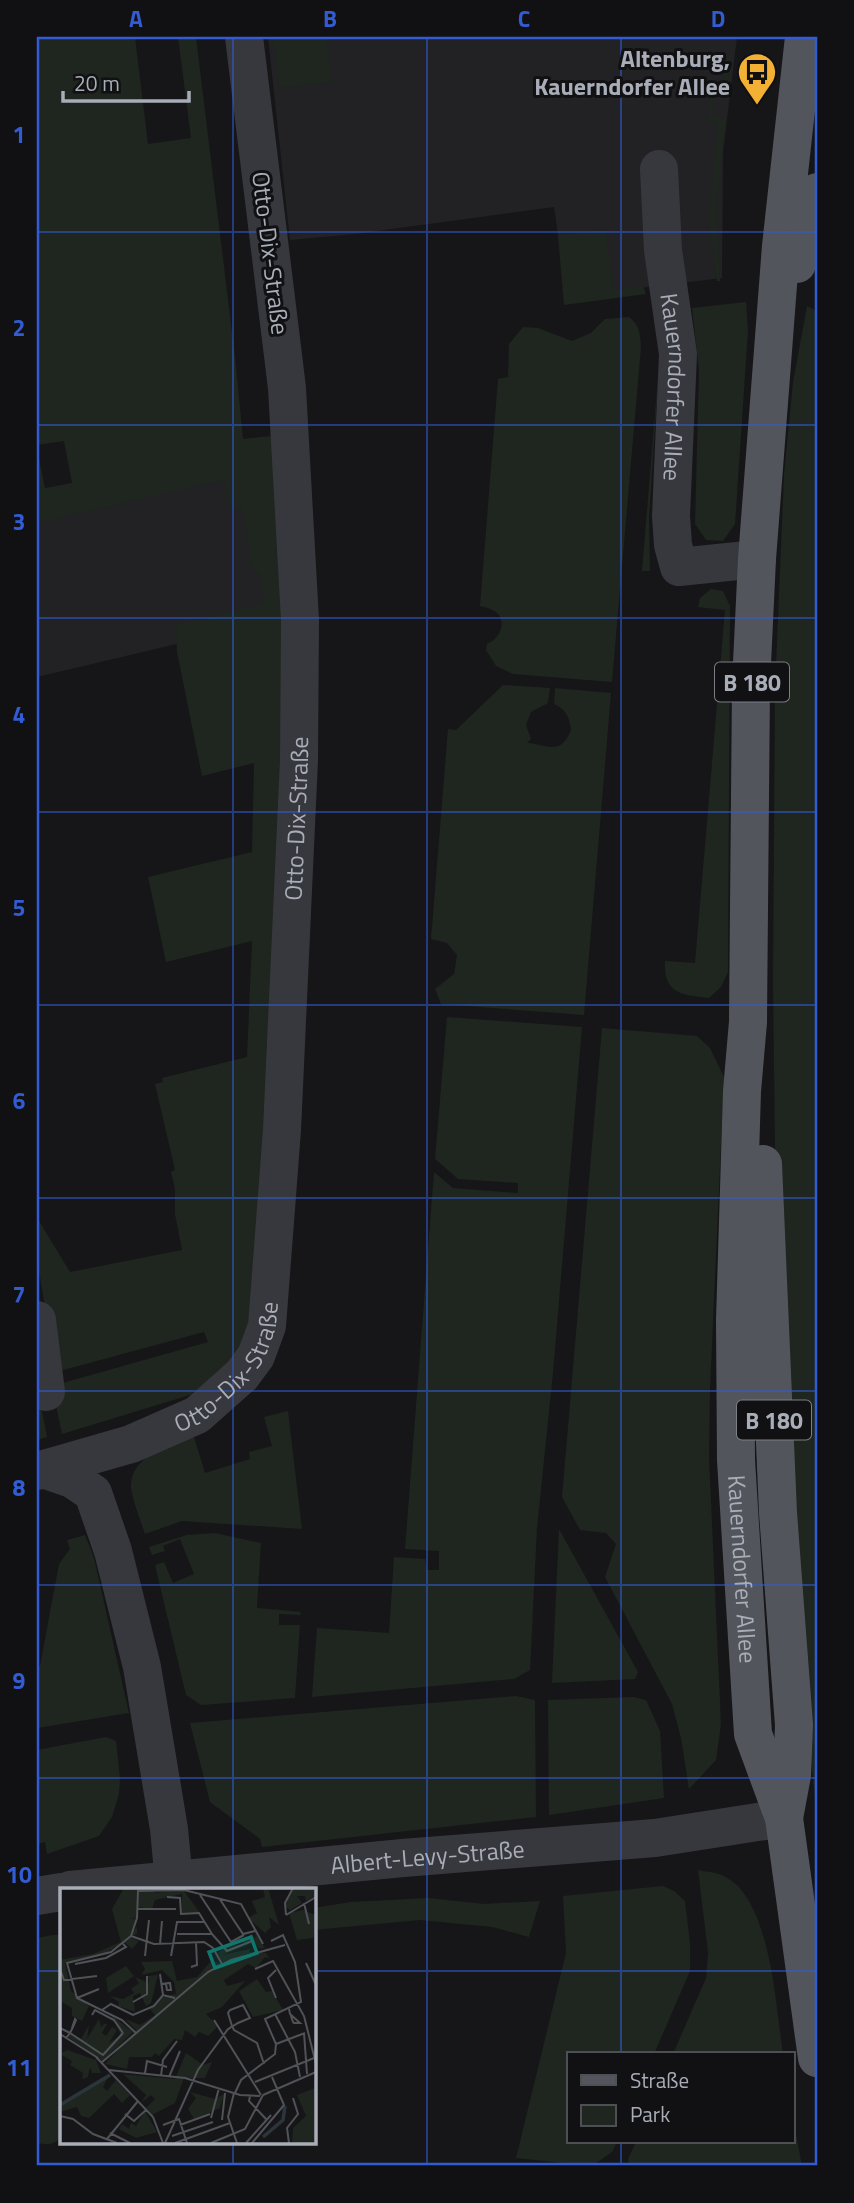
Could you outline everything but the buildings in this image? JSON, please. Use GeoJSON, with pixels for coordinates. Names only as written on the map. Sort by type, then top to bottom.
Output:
{"type":"FeatureCollection","features":[{"type":"Feature","properties":{"kind":"main road","name":"Kauerndorfer Allee"},"geometry":{"type":"LineString","coordinates":[[804,37],[780,246],[757,559],[751,684],[748,1021],[760,1090],[778,1513],[794,1725],[792,1775],[784,1818],[817,2058]]}},
{"type":"Feature","properties":{"kind":"main road","name":"Kauerndorfer Allee"},"geometry":{"type":"LineString","coordinates":[[774,343],[817,192]]}},
{"type":"Feature","properties":{"kind":"street","name":"Otto-Dix-Straße"},"geometry":{"type":"LineString","coordinates":[[42,1471],[131,1444],[197,1415],[242,1375],[256,1356],[267,1326],[282,1116],[299,760],[300,620],[288,388],[244,37]]}},
{"type":"Feature","properties":{"kind":"street","name":"Kauerndorfer Allee"},"geometry":{"type":"LineString","coordinates":[[659,169],[663,250],[678,354],[671,516],[673,545],[679,568],[757,559]]}},
{"type":"Feature","properties":{"kind":"street"},"geometry":{"type":"LineString","coordinates":[[37,1320],[46,1392]]}},
{"type":"Feature","properties":{"kind":"street","name":"Otto-Dix-Straße"},"geometry":{"type":"LineString","coordinates":[[42,1471],[72,1479],[93,1493],[113,1551],[142,1667],[169,1829],[174,1882]]}},
{"type":"Feature","properties":{"kind":"street","name":"Albert-Levy-Straße"},"geometry":{"type":"LineString","coordinates":[[96,1888],[403,1858],[654,1838],[784,1818]]}},
{"type":"Feature","properties":{"kind":"street"},"geometry":{"type":"LineString","coordinates":[[37,1896],[60,1892]]}},
{"type":"Feature","properties":{"kind":"shaded area"},"geometry":{"type":"Polygon","coordinates":[[[268,37],[737,37],[723,152],[722,278],[567,297],[554,207],[355,234],[290,240],[268,37]]]}},
{"type":"Feature","properties":{"kind":"shaded area"},"geometry":{"type":"Polygon","coordinates":[[[247,469],[282,619],[37,677],[37,519],[247,469]]]}},
{"type":"Feature","properties":{"kind":"green space"},"geometry":{"type":"Polygon","coordinates":[[[37,37],[135,37],[148,144],[191,138],[178,37],[196,37],[243,439],[272,436],[281,550],[283,811],[255,1298],[246,1338],[231,1363],[190,1395],[62,1434],[53,1391],[59,1384],[208,1342],[204,1332],[56,1372],[37,1259],[37,1222],[39,1221],[70,1272],[182,1250],[171,1172],[175,1170],[155,1084],[163,1082],[162,1078],[247,1057],[252,941],[166,962],[148,877],[252,852],[254,763],[202,776],[177,652],[176,625],[265,603],[260,576],[253,568],[251,560],[243,507],[230,507],[224,480],[37,523],[38,454],[45,488],[72,483],[64,441],[37,445],[37,37]]]}},
{"type":"Feature","properties":{"kind":"green space"},"geometry":{"type":"Polygon","coordinates":[[[273,37],[327,37],[332,82],[280,88],[273,37]]]}},
{"type":"Feature","properties":{"kind":"green space"},"geometry":{"type":"Polygon","coordinates":[[[726,55],[731,56],[727,93],[712,93],[712,117],[726,118],[716,203],[720,281],[717,281],[709,219],[718,123],[708,122],[711,86],[722,87],[726,55]]]}},
{"type":"Feature","properties":{"kind":"green space"},"geometry":{"type":"Polygon","coordinates":[[[605,229],[614,290],[643,286],[646,294],[564,305],[558,236],[605,229]]]}},
{"type":"Feature","properties":{"kind":"green space"},"geometry":{"type":"Polygon","coordinates":[[[746,302],[748,331],[735,524],[723,541],[706,540],[695,524],[699,370],[692,308],[746,302]]]}},
{"type":"Feature","properties":{"kind":"green space"},"geometry":{"type":"Polygon","coordinates":[[[807,306],[817,311],[817,1817],[807,1722],[777,1323],[773,980],[775,690],[784,475],[793,382],[807,306]]]}},
{"type":"Feature","properties":{"kind":"green space"},"geometry":{"type":"Polygon","coordinates":[[[629,317],[640,334],[641,347],[612,682],[513,674],[496,666],[486,650],[487,644],[495,639],[502,625],[496,612],[480,606],[498,379],[508,377],[509,344],[523,327],[538,328],[572,341],[591,333],[605,319],[629,317]]]}},
{"type":"Feature","properties":{"kind":"green space"},"geometry":{"type":"Polygon","coordinates":[[[659,365],[649,518],[650,571],[642,571],[659,365]]]}},
{"type":"Feature","properties":{"kind":"green space"},"geometry":{"type":"Polygon","coordinates":[[[711,589],[723,591],[730,606],[728,972],[721,987],[709,998],[676,991],[667,980],[665,961],[695,963],[725,610],[698,607],[700,598],[711,589]]]}},
{"type":"Feature","properties":{"kind":"green space"},"geometry":{"type":"Polygon","coordinates":[[[503,685],[550,688],[548,703],[531,712],[526,725],[531,739],[527,743],[552,747],[563,744],[571,730],[567,714],[554,704],[555,688],[611,693],[584,1015],[441,1004],[435,989],[454,974],[457,955],[447,943],[431,939],[448,729],[456,730],[503,685]]]}},
{"type":"Feature","properties":{"kind":"green space"},"geometry":{"type":"Polygon","coordinates":[[[447,1017],[582,1027],[537,1528],[530,1670],[514,1679],[312,1697],[317,1628],[389,1633],[394,1557],[425,1559],[427,1570],[439,1570],[439,1551],[405,1549],[434,1172],[453,1188],[518,1193],[518,1183],[458,1179],[435,1159],[447,1017]]]}},
{"type":"Feature","properties":{"kind":"green space"},"geometry":{"type":"Polygon","coordinates":[[[602,1028],[697,1036],[710,1048],[724,1077],[709,1457],[721,1724],[716,1760],[689,1789],[681,1738],[672,1704],[605,1577],[616,1544],[606,1533],[580,1530],[562,1497],[602,1028]]]}},
{"type":"Feature","properties":{"kind":"green space"},"geometry":{"type":"Polygon","coordinates":[[[37,1386],[47,1437],[37,1440],[37,1386]]]}},
{"type":"Feature","properties":{"kind":"green space"},"geometry":{"type":"Polygon","coordinates":[[[288,1411],[302,1529],[182,1521],[145,1534],[131,1485],[133,1475],[145,1458],[164,1447],[194,1437],[205,1473],[250,1459],[249,1452],[272,1446],[264,1417],[288,1411]]]}},
{"type":"Feature","properties":{"kind":"green space"},"geometry":{"type":"Polygon","coordinates":[[[559,1529],[638,1672],[635,1679],[552,1683],[559,1529]]]}},
{"type":"Feature","properties":{"kind":"green space"},"geometry":{"type":"Polygon","coordinates":[[[215,1533],[261,1543],[257,1608],[301,1612],[300,1615],[279,1614],[279,1625],[300,1625],[295,1698],[201,1705],[186,1695],[155,1565],[164,1562],[173,1583],[194,1574],[180,1539],[163,1546],[165,1551],[152,1555],[149,1547],[187,1535],[215,1533]]]}},
{"type":"Feature","properties":{"kind":"green space"},"geometry":{"type":"Polygon","coordinates":[[[85,1535],[94,1558],[129,1713],[37,1728],[37,1666],[40,1666],[59,1564],[70,1549],[67,1540],[85,1535]]]}},
{"type":"Feature","properties":{"kind":"green space"},"geometry":{"type":"Polygon","coordinates":[[[516,1696],[535,1700],[536,1817],[262,1847],[260,1839],[210,1802],[190,1723],[516,1696]]]}},
{"type":"Feature","properties":{"kind":"green space"},"geometry":{"type":"Polygon","coordinates":[[[633,1697],[646,1700],[660,1731],[664,1798],[549,1815],[548,1700],[633,1697]]]}},
{"type":"Feature","properties":{"kind":"green space"},"geometry":{"type":"Polygon","coordinates":[[[106,1737],[116,1741],[120,1779],[119,1794],[112,1817],[99,1836],[47,1854],[45,1842],[37,1844],[37,1750],[106,1737]]]}},
{"type":"Feature","properties":{"kind":"green space"},"geometry":{"type":"Polygon","coordinates":[[[698,1870],[724,1876],[740,1888],[752,1907],[761,1930],[774,1984],[783,2052],[674,2052],[706,1978],[708,1952],[698,1870]]]}},
{"type":"Feature","properties":{"kind":"green space"},"geometry":{"type":"Polygon","coordinates":[[[663,1886],[685,1901],[690,1943],[690,1971],[655,2052],[567,2052],[567,2144],[616,2144],[612,2152],[592,2166],[516,2158],[566,1953],[563,1896],[663,1886]]]}},
{"type":"Feature","properties":{"kind":"green space"},"geometry":{"type":"Polygon","coordinates":[[[429,1898],[484,1904],[540,1901],[529,1937],[492,1927],[420,1920],[315,1930],[315,1908],[351,1902],[429,1898]]]}},
{"type":"Feature","properties":{"kind":"green space"},"geometry":{"type":"Polygon","coordinates":[[[60,1935],[60,2139],[44,2144],[37,2143],[37,1938],[60,1935]]]}},
{"type":"Feature","properties":{"kind":"green space"},"geometry":{"type":"Polygon","coordinates":[[[794,2123],[802,2166],[629,2166],[628,2159],[635,2144],[794,2144],[794,2123]]]}},
{"type":"Feature","properties":{"kind":"place","name":"Altenburg, Kauerndorfer Allee"},"geometry":{"type":"Point","coordinates":[757,106]}}]}
